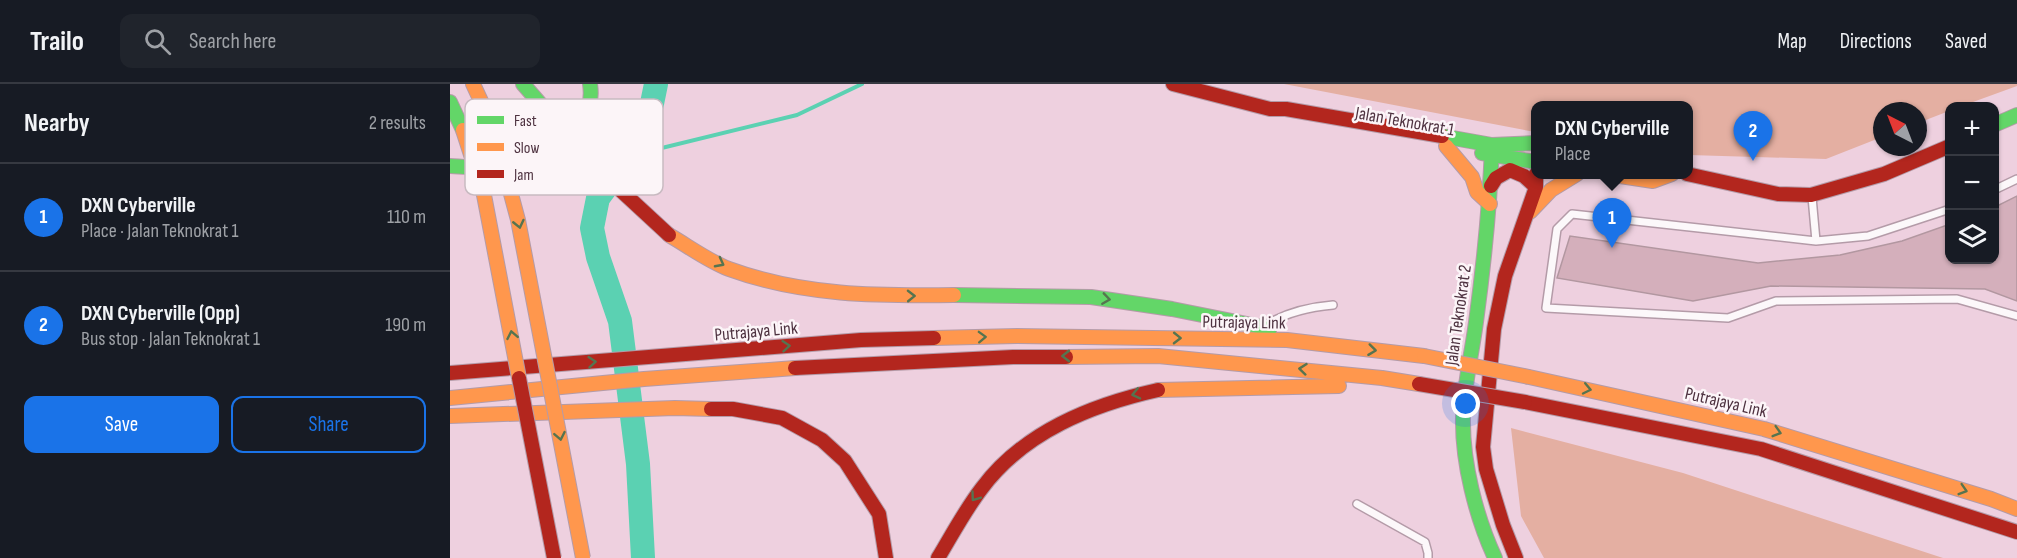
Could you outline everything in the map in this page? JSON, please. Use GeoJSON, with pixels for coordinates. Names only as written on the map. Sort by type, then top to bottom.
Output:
{"type":"FeatureCollection","features":[{"type":"Feature","properties":{"kind":"main road"},"geometry":{"type":"LineString","coordinates":[[473,84],[480,99]]}},
{"type":"Feature","properties":{"kind":"main road"},"geometry":{"type":"LineString","coordinates":[[523,84],[536,99]]}},
{"type":"Feature","properties":{"kind":"main road"},"geometry":{"type":"LineString","coordinates":[[590,84],[592,99]]}},
{"type":"Feature","properties":{"kind":"main road","name":"Jalan Teknokrat 1"},"geometry":{"type":"LineString","coordinates":[[1173,84],[1270,109],[1286,109],[1492,150],[1531,161]]}},
{"type":"Feature","properties":{"kind":"main road"},"geometry":{"type":"LineString","coordinates":[[450,102],[465,136]]}},
{"type":"Feature","properties":{"kind":"main road","name":"Jalan Teknokrat 1"},"geometry":{"type":"LineString","coordinates":[[1270,109],[1283,118],[1446,146],[1492,150],[1531,144]]}},
{"type":"Feature","properties":{"kind":"main road"},"geometry":{"type":"LineString","coordinates":[[1999,123],[2017,115]]}},
{"type":"Feature","properties":{"kind":"main road"},"geometry":{"type":"LineString","coordinates":[[1446,146],[1472,177],[1477,192],[1490,204]]}},
{"type":"Feature","properties":{"kind":"main road"},"geometry":{"type":"LineString","coordinates":[[1693,175],[1778,194],[1811,195],[1884,174],[1945,148]]}},
{"type":"Feature","properties":{"kind":"main road","name":"Jalan Teknokrat 2"},"geometry":{"type":"LineString","coordinates":[[1492,150],[1490,204],[1463,417],[1466,454],[1474,500],[1485,536],[1495,558]]}},
{"type":"Feature","properties":{"kind":"main road"},"geometry":{"type":"LineString","coordinates":[[450,166],[465,166]]}},
{"type":"Feature","properties":{"kind":"main road"},"geometry":{"type":"LineString","coordinates":[[1491,186],[1496,178],[1510,170],[1531,178]]}},
{"type":"Feature","properties":{"kind":"main road"},"geometry":{"type":"LineString","coordinates":[[1523,221],[1546,194],[1566,179]]}},
{"type":"Feature","properties":{"kind":"main road"},"geometry":{"type":"LineString","coordinates":[[1636,179],[1653,182],[1660,179]]}},
{"type":"Feature","properties":{"kind":"main road","name":"Jalan Teknokrat 2"},"geometry":{"type":"LineString","coordinates":[[1516,558],[1486,469],[1483,447],[1494,329],[1505,276],[1536,181]]}},
{"type":"Feature","properties":{"kind":"main road"},"geometry":{"type":"LineString","coordinates":[[484,195],[554,558]]}},
{"type":"Feature","properties":{"kind":"main road"},"geometry":{"type":"LineString","coordinates":[[511,195],[583,558]]}},
{"type":"Feature","properties":{"kind":"main road"},"geometry":{"type":"LineString","coordinates":[[625,195],[669,235],[727,267],[795,288],[884,296],[991,294],[1091,297],[1172,309],[1262,327],[1287,340]]}},
{"type":"Feature","properties":{"kind":"main road","name":"Putrajaya Link"},"geometry":{"type":"LineString","coordinates":[[450,373],[861,340],[1017,336],[1287,340],[1424,356],[1764,429],[2017,509]]}},
{"type":"Feature","properties":{"kind":"main road","name":"Putrajaya Link"},"geometry":{"type":"LineString","coordinates":[[450,398],[644,379],[858,364],[1013,357],[1158,356],[1382,378],[1525,402],[1728,441],[2017,532]]}},
{"type":"Feature","properties":{"kind":"main road"},"geometry":{"type":"LineString","coordinates":[[938,558],[983,486],[1021,448],[1035,437],[1097,407],[1119,399],[1163,389],[1360,386],[1382,378]]}},
{"type":"Feature","properties":{"kind":"main road"},"geometry":{"type":"LineString","coordinates":[[450,416],[675,408],[733,409],[782,418],[822,440],[845,461],[879,514],[886,558]]}},
{"type":"Feature","properties":{"kind":"lane"},"geometry":{"type":"LineString","coordinates":[[1999,188],[2017,179]]}},
{"type":"Feature","properties":{"kind":"lane"},"geometry":{"type":"LineString","coordinates":[[1811,195],[1816,241]]}},
{"type":"Feature","properties":{"kind":"lane"},"geometry":{"type":"LineString","coordinates":[[1947,210],[1868,237],[1816,241],[1572,214],[1557,229],[1546,308],[1728,318],[1776,301],[1957,299],[2017,316]]}},
{"type":"Feature","properties":{"kind":"lane"},"geometry":{"type":"LineString","coordinates":[[1262,327],[1282,315],[1297,310],[1333,305]]}},
{"type":"Feature","properties":{"kind":"lane"},"geometry":{"type":"LineString","coordinates":[[1357,504],[1425,542],[1428,558]]}},
{"type":"Feature","properties":{"kind":"shaded area"},"geometry":{"type":"Polygon","coordinates":[[[1284,84],[2017,84],[2017,86],[1973,102],[1945,102],[1945,113],[1927,120],[1927,102],[1873,102],[1873,141],[1826,159],[1693,155],[1693,101],[1531,101],[1531,131],[1284,84]]]}},
{"type":"Feature","properties":{"kind":"shaded area"},"geometry":{"type":"Polygon","coordinates":[[[1511,428],[1683,473],[1943,558],[1544,558],[1521,516],[1511,428]]]}},
{"type":"Feature","properties":{"kind":"building"},"geometry":{"type":"Polygon","coordinates":[[[2017,196],[2017,301],[1985,289],[1771,286],[1693,301],[1557,278],[1570,236],[1758,263],[1840,255],[1902,241],[1945,226],[1945,264],[1999,264],[1999,205],[2017,196]]]}},
{"type":"Feature","properties":{"kind":"waterway"},"geometry":{"type":"LineString","coordinates":[[653,99],[656,84]]}},
{"type":"Feature","properties":{"kind":"waterway"},"geometry":{"type":"LineString","coordinates":[[663,148],[797,115],[862,84]]}},
{"type":"Feature","properties":{"kind":"waterway"},"geometry":{"type":"LineString","coordinates":[[600,195],[592,228],[598,257],[620,321],[638,464],[643,558]]}},
{"type":"Feature","properties":{"kind":"traffic: fast"},"geometry":{"type":"LineString","coordinates":[[523,84],[536,99]]}},
{"type":"Feature","properties":{"kind":"traffic: fast"},"geometry":{"type":"LineString","coordinates":[[590,84],[591,99]]}},
{"type":"Feature","properties":{"kind":"traffic: fast"},"geometry":{"type":"LineString","coordinates":[[450,102],[463,130]]}},
{"type":"Feature","properties":{"kind":"traffic: fast"},"geometry":{"type":"LineString","coordinates":[[1999,123],[2017,115]]}},
{"type":"Feature","properties":{"kind":"traffic: fast"},"geometry":{"type":"LineString","coordinates":[[1442,136],[1492,145],[1531,143]]}},
{"type":"Feature","properties":{"kind":"traffic: fast"},"geometry":{"type":"LineString","coordinates":[[1492,145],[1484,256],[1465,393],[1463,434],[1476,507],[1495,558]]}},
{"type":"Feature","properties":{"kind":"traffic: fast"},"geometry":{"type":"LineString","coordinates":[[1482,153],[1531,161]]}},
{"type":"Feature","properties":{"kind":"traffic: fast"},"geometry":{"type":"LineString","coordinates":[[450,166],[465,167]]}},
{"type":"Feature","properties":{"kind":"traffic: fast"},"geometry":{"type":"LineString","coordinates":[[954,295],[1091,297],[1172,309],[1262,327],[1269,331]]}},
{"type":"Feature","properties":{"kind":"traffic: slow"},"geometry":{"type":"LineString","coordinates":[[473,84],[480,99]]}},
{"type":"Feature","properties":{"kind":"traffic: slow"},"geometry":{"type":"LineString","coordinates":[[463,130],[465,136]]}},
{"type":"Feature","properties":{"kind":"traffic: slow"},"geometry":{"type":"LineString","coordinates":[[1446,146],[1472,177],[1477,192],[1490,204]]}},
{"type":"Feature","properties":{"kind":"traffic: slow"},"geometry":{"type":"LineString","coordinates":[[1530,212],[1551,190],[1569,179]]}},
{"type":"Feature","properties":{"kind":"traffic: slow"},"geometry":{"type":"LineString","coordinates":[[1640,179],[1653,181],[1658,179]]}},
{"type":"Feature","properties":{"kind":"traffic: slow"},"geometry":{"type":"LineString","coordinates":[[484,195],[519,378]]}},
{"type":"Feature","properties":{"kind":"traffic: slow"},"geometry":{"type":"LineString","coordinates":[[511,195],[583,558]]}},
{"type":"Feature","properties":{"kind":"traffic: slow"},"geometry":{"type":"LineString","coordinates":[[669,235],[721,266],[785,285],[868,294],[954,295]]}},
{"type":"Feature","properties":{"kind":"traffic: slow"},"geometry":{"type":"LineString","coordinates":[[934,338],[1017,336],[1287,340],[1424,356]]}},
{"type":"Feature","properties":{"kind":"traffic: slow"},"geometry":{"type":"LineString","coordinates":[[1066,357],[1158,356],[1382,378],[1419,384]]}},
{"type":"Feature","properties":{"kind":"traffic: slow"},"geometry":{"type":"LineString","coordinates":[[1424,356],[1529,377]]}},
{"type":"Feature","properties":{"kind":"traffic: slow"},"geometry":{"type":"LineString","coordinates":[[450,398],[644,379],[795,368]]}},
{"type":"Feature","properties":{"kind":"traffic: slow"},"geometry":{"type":"LineString","coordinates":[[1529,377],[1764,429],[2017,509]]}},
{"type":"Feature","properties":{"kind":"traffic: slow"},"geometry":{"type":"LineString","coordinates":[[1158,390],[1339,386]]}},
{"type":"Feature","properties":{"kind":"traffic: slow"},"geometry":{"type":"LineString","coordinates":[[450,416],[675,408],[711,409]]}},
{"type":"Feature","properties":{"kind":"traffic: jam"},"geometry":{"type":"LineString","coordinates":[[1173,84],[1270,109],[1286,109],[1442,136]]}},
{"type":"Feature","properties":{"kind":"traffic: jam"},"geometry":{"type":"LineString","coordinates":[[1693,175],[1778,194],[1811,195],[1884,174],[1945,148]]}},
{"type":"Feature","properties":{"kind":"traffic: jam"},"geometry":{"type":"LineString","coordinates":[[1491,186],[1496,178],[1510,170],[1524,176],[1536,187]]}},
{"type":"Feature","properties":{"kind":"traffic: jam"},"geometry":{"type":"LineString","coordinates":[[1516,558],[1486,469],[1483,447],[1494,329],[1505,276],[1536,187],[1536,179]]}},
{"type":"Feature","properties":{"kind":"traffic: jam"},"geometry":{"type":"LineString","coordinates":[[626,195],[669,235]]}},
{"type":"Feature","properties":{"kind":"traffic: jam"},"geometry":{"type":"LineString","coordinates":[[450,373],[861,340],[934,338]]}},
{"type":"Feature","properties":{"kind":"traffic: jam"},"geometry":{"type":"LineString","coordinates":[[795,368],[1013,357],[1066,357]]}},
{"type":"Feature","properties":{"kind":"traffic: jam"},"geometry":{"type":"LineString","coordinates":[[519,378],[554,558]]}},
{"type":"Feature","properties":{"kind":"traffic: jam"},"geometry":{"type":"LineString","coordinates":[[1419,384],[1525,402]]}},
{"type":"Feature","properties":{"kind":"traffic: jam"},"geometry":{"type":"LineString","coordinates":[[938,558],[982,488],[1018,451],[1038,436],[1084,413],[1158,390]]}},
{"type":"Feature","properties":{"kind":"traffic: jam"},"geometry":{"type":"LineString","coordinates":[[1525,402],[1761,449],[2017,532]]}},
{"type":"Feature","properties":{"kind":"traffic: jam"},"geometry":{"type":"LineString","coordinates":[[711,409],[733,409],[782,418],[822,440],[845,461],[879,514],[886,558]]}},
{"type":"Feature","properties":{"kind":"place","name":"DXN Cyberville (Opp)"},"geometry":{"type":"Point","coordinates":[1753,161]}},
{"type":"Feature","properties":{"kind":"place","name":"DXN Cyberville"},"geometry":{"type":"Point","coordinates":[1612,248]}}]}
